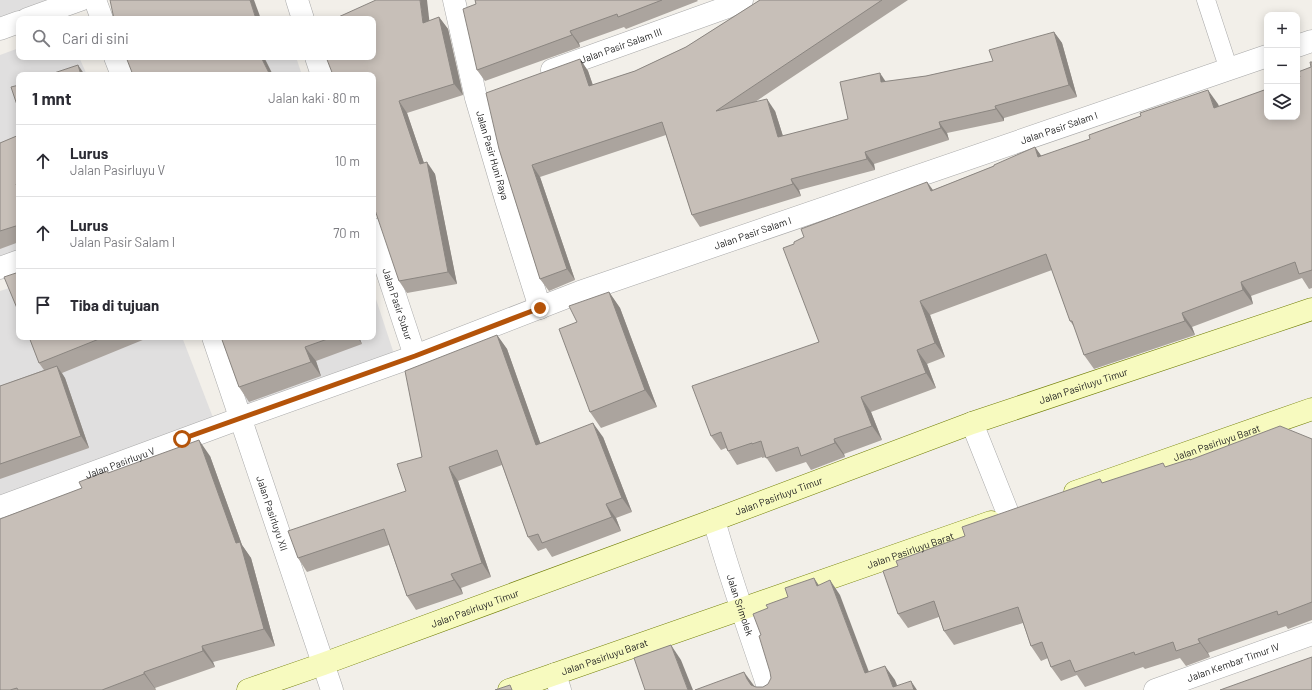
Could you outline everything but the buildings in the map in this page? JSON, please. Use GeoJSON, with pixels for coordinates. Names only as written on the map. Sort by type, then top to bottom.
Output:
{"type":"FeatureCollection","features":[{"type":"Feature","properties":{"kind":"street"},"geometry":{"type":"LineString","coordinates":[[35,16],[80,0]]}},
{"type":"Feature","properties":{"kind":"street"},"geometry":{"type":"LineString","coordinates":[[95,0],[101,16]]}},
{"type":"Feature","properties":{"kind":"street"},"geometry":{"type":"LineString","coordinates":[[297,0],[302,16]]}},
{"type":"Feature","properties":{"kind":"street","name":"Jalan Pasir Huni Raya"},"geometry":{"type":"LineString","coordinates":[[454,0],[476,98],[540,308]]}},
{"type":"Feature","properties":{"kind":"street","name":"Jalan Pasir Salam III"},"geometry":{"type":"LineString","coordinates":[[534,76],[730,2]]}},
{"type":"Feature","properties":{"kind":"street"},"geometry":{"type":"LineString","coordinates":[[0,29],[16,23]]}},
{"type":"Feature","properties":{"kind":"street"},"geometry":{"type":"LineString","coordinates":[[1300,45],[1312,40]]}},
{"type":"Feature","properties":{"kind":"street","name":"Jalan Pasir Salam I"},"geometry":{"type":"LineString","coordinates":[[241,418],[415,356],[580,292],[1264,57]]}},
{"type":"Feature","properties":{"kind":"street"},"geometry":{"type":"LineString","coordinates":[[116,60],[121,72]]}},
{"type":"Feature","properties":{"kind":"street"},"geometry":{"type":"LineString","coordinates":[[317,60],[321,72]]}},
{"type":"Feature","properties":{"kind":"street"},"geometry":{"type":"LineString","coordinates":[[476,98],[498,90]]}},
{"type":"Feature","properties":{"kind":"street","name":"Jalan Pasir Subur"},"geometry":{"type":"LineString","coordinates":[[376,238],[415,356]]}},
{"type":"Feature","properties":{"kind":"street"},"geometry":{"type":"LineString","coordinates":[[0,268],[16,262]]}},
{"type":"Feature","properties":{"kind":"street","name":"Jalan Pasirluyu Timur"},"geometry":{"type":"LineString","coordinates":[[248,690],[323,664],[714,520],[975,430],[1312,309]]}},
{"type":"Feature","properties":{"kind":"street","name":"Jalan Pasirluyu XII"},"geometry":{"type":"LineString","coordinates":[[214,340],[332,690]]}},
{"type":"Feature","properties":{"kind":"street","name":"Jalan Pasirluyu Barat"},"geometry":{"type":"LineString","coordinates":[[1053,500],[1312,409]]}},
{"type":"Feature","properties":{"kind":"street","name":"Jalan Pasirluyu V"},"geometry":{"type":"LineString","coordinates":[[0,507],[241,418]]}},
{"type":"Feature","properties":{"kind":"street","name":"Jalan Pasirluyu Barat"},"geometry":{"type":"LineString","coordinates":[[509,690],[557,682],[738,600],[1012,508],[975,430]]}},
{"type":"Feature","properties":{"kind":"street","name":"Jalan Srimolek"},"geometry":{"type":"LineString","coordinates":[[714,520],[720,544],[768,690]]}},
{"type":"Feature","properties":{"kind":"street","name":"Jalan Kembar Timur IV"},"geometry":{"type":"LineString","coordinates":[[1155,690],[1188,684],[1312,634]]}},
{"type":"Feature","properties":{"kind":"lane"},"geometry":{"type":"LineString","coordinates":[[1206,0],[1229,70]]}},
{"type":"Feature","properties":{"kind":"shaded area"},"geometry":{"type":"Polygon","coordinates":[[[0,0],[52,0],[23,16],[16,16],[16,20],[0,29],[0,0]]]}},
{"type":"Feature","properties":{"kind":"shaded area"},"geometry":{"type":"Polygon","coordinates":[[[16,49],[16,60],[80,60],[86,72],[16,72],[16,252],[0,257],[0,55],[16,49]]]}},
{"type":"Feature","properties":{"kind":"shaded area"},"geometry":{"type":"Polygon","coordinates":[[[125,60],[297,60],[301,72],[130,72],[125,60]]]}},
{"type":"Feature","properties":{"kind":"shaded area"},"geometry":{"type":"Polygon","coordinates":[[[16,286],[16,340],[183,340],[217,428],[0,506],[0,291],[16,286]]]}},
{"type":"Feature","properties":{"kind":"shaded area"},"geometry":{"type":"Polygon","coordinates":[[[376,299],[396,360],[249,409],[224,340],[376,340],[376,299]]]}},
{"type":"Feature","properties":{"kind":"route"},"geometry":{"type":"LineString","coordinates":[[182,439],[415,356],[540,308]]}}]}
